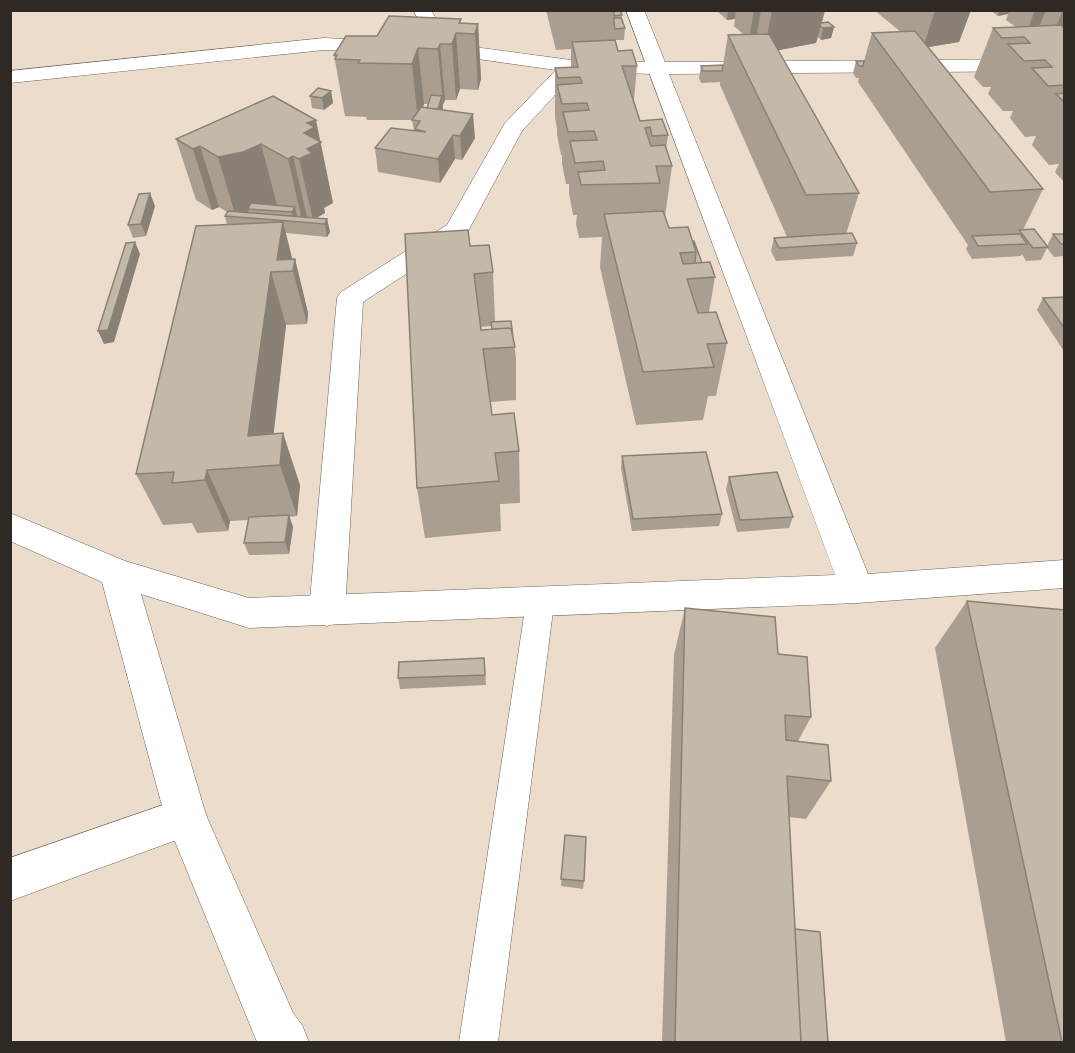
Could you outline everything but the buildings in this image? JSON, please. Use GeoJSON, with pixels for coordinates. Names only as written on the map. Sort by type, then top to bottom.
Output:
{"type":"FeatureCollection","features":[{"type":"Feature","properties":{"kind":"street"},"geometry":{"type":"LineString","coordinates":[[422,10],[444,48]]}},
{"type":"Feature","properties":{"kind":"street"},"geometry":{"type":"LineString","coordinates":[[634,10],[857,589]]}},
{"type":"Feature","properties":{"kind":"street"},"geometry":{"type":"LineString","coordinates":[[10,77],[324,44],[444,48],[571,66],[657,68],[1065,65]]}},
{"type":"Feature","properties":{"kind":"street"},"geometry":{"type":"LineString","coordinates":[[327,611],[350,298],[457,230],[513,128],[571,66]]}},
{"type":"Feature","properties":{"kind":"street"},"geometry":{"type":"LineString","coordinates":[[10,526],[117,573],[249,613],[857,589],[1065,574]]}},
{"type":"Feature","properties":{"kind":"street"},"geometry":{"type":"LineString","coordinates":[[117,573],[186,817],[276,1030],[285,1042]]}},
{"type":"Feature","properties":{"kind":"street"},"geometry":{"type":"LineString","coordinates":[[10,880],[186,817]]}},
{"type":"Feature","properties":{"kind":"lane"},"geometry":{"type":"LineString","coordinates":[[477,1042],[540,603]]}}]}
